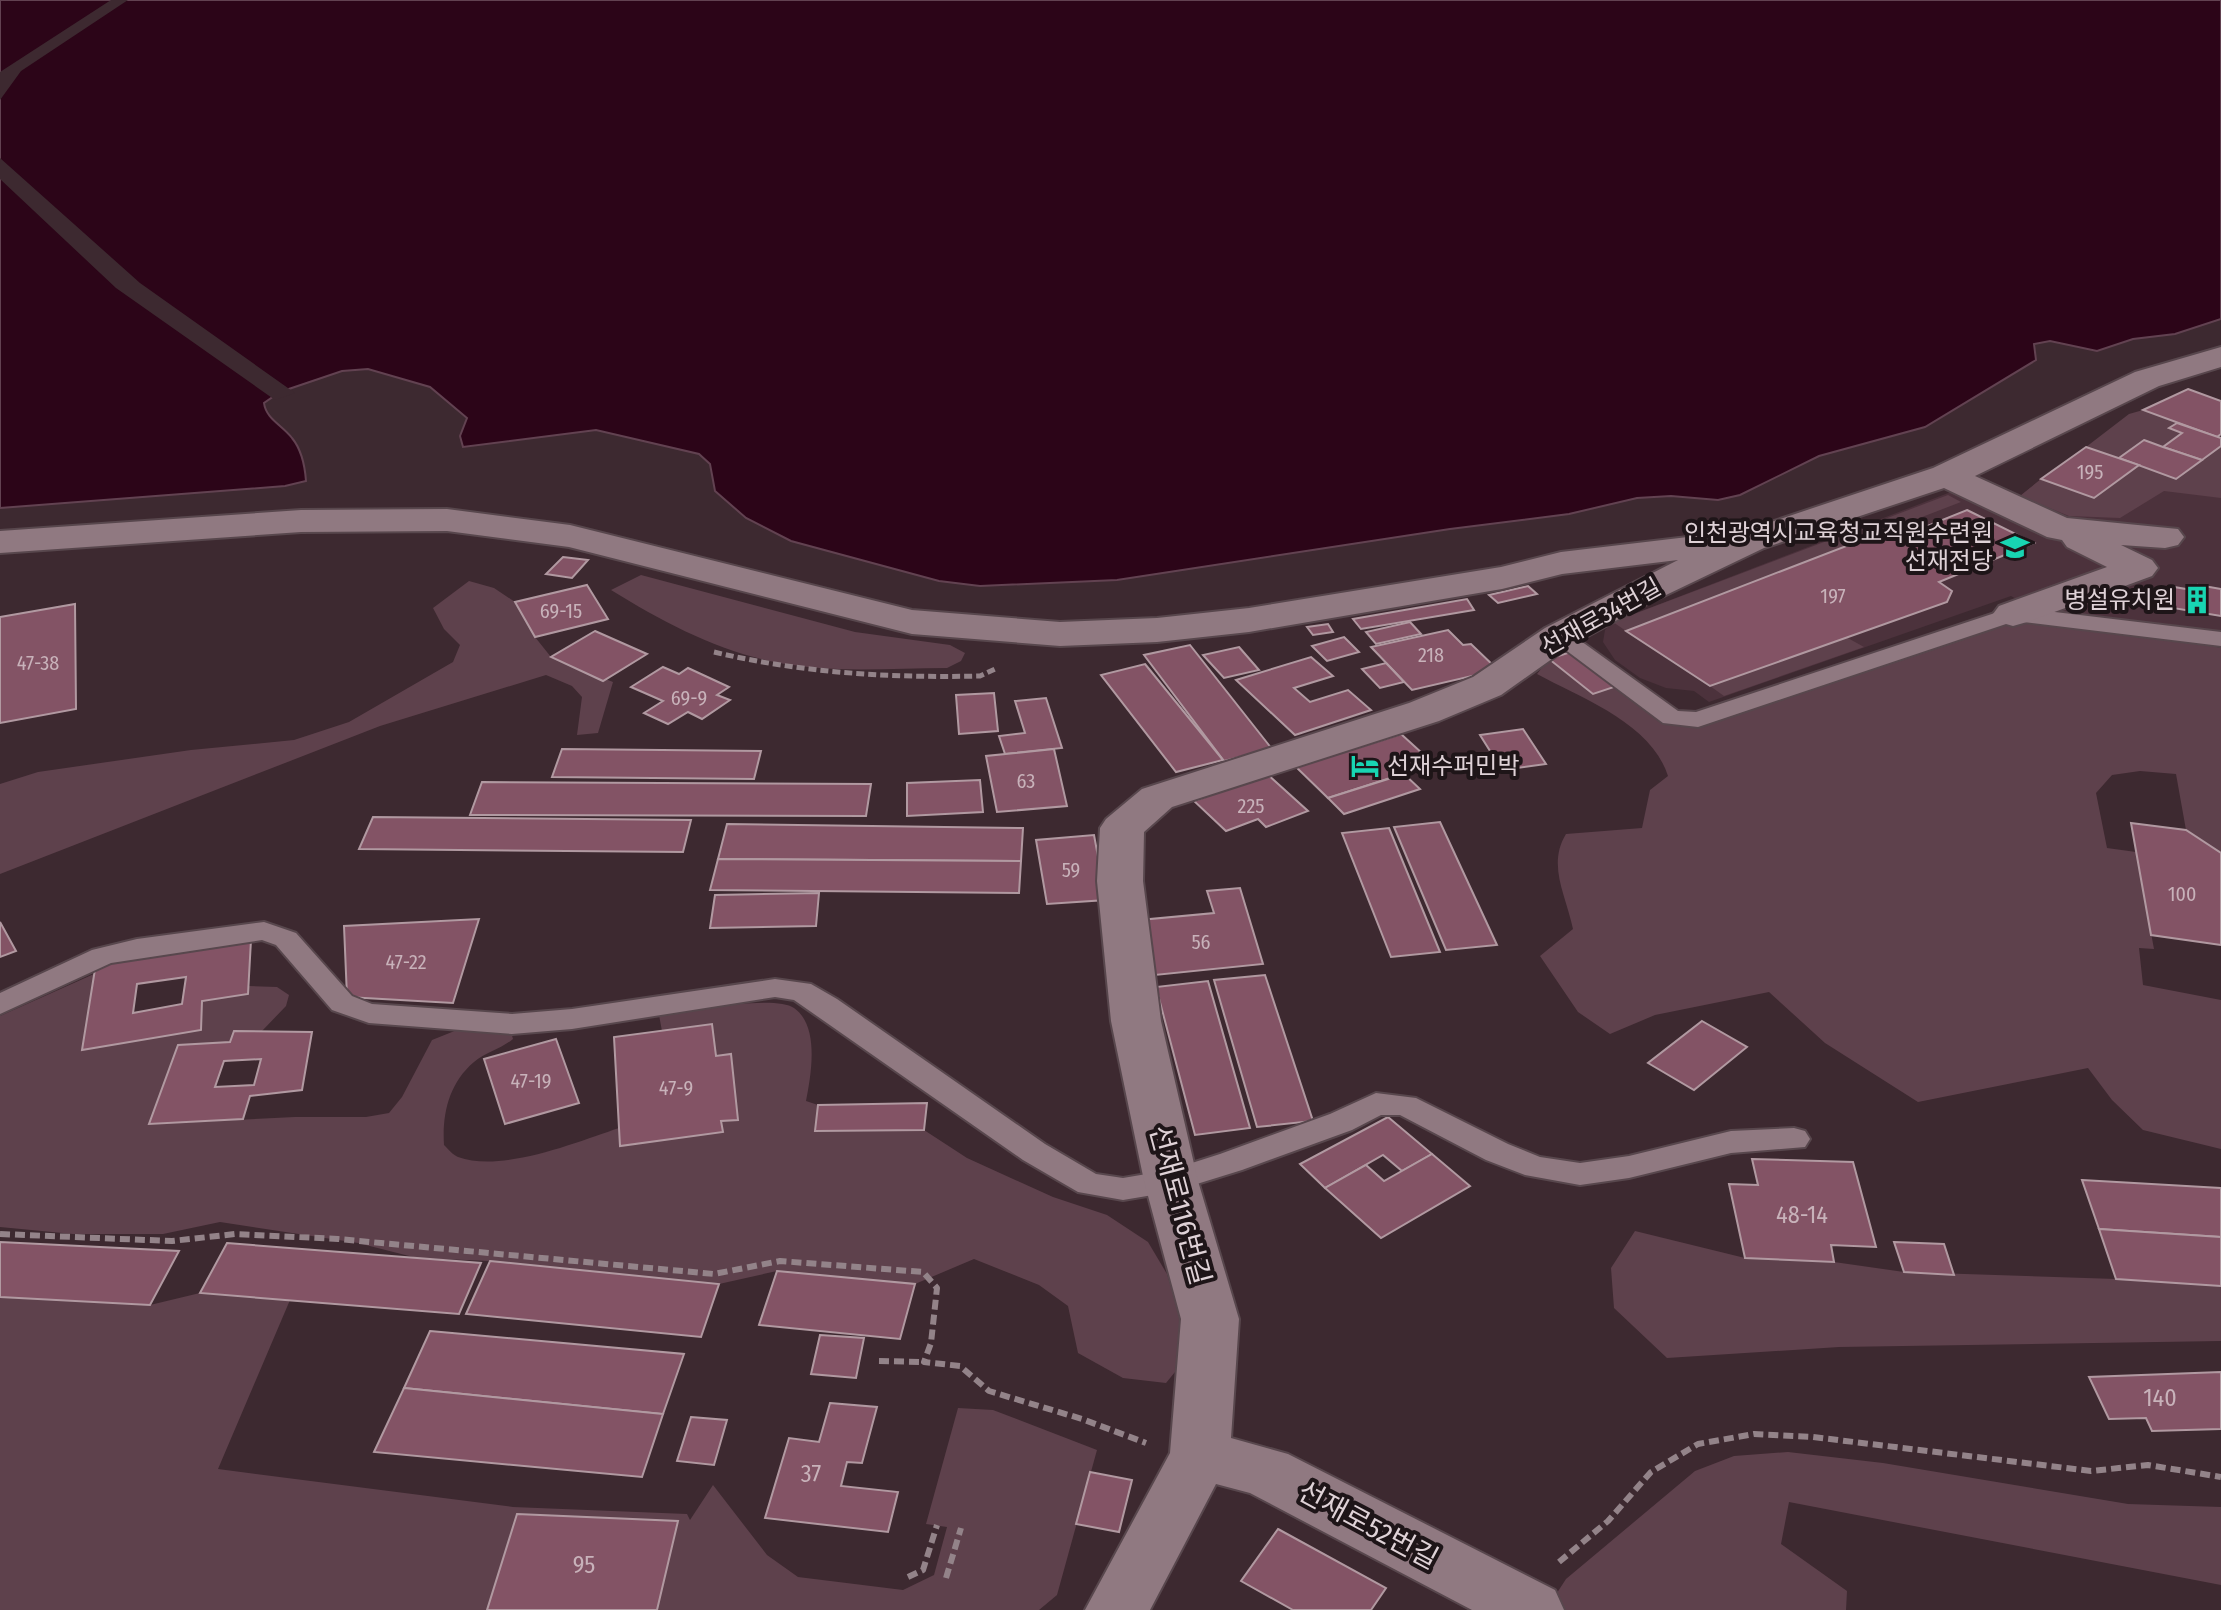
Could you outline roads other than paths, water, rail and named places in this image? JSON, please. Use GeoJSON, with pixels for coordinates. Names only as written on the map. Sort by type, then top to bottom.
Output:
{"type":"FeatureCollection","features":[{"type":"Feature","properties":{"kind":"street","name":"선재로34번길"},"geometry":{"type":"LineString","coordinates":[[1157,798],[1424,712],[1487,686],[1559,636],[1627,599],[1751,540],[1946,476],[2147,379],[2221,357]]}},
{"type":"Feature","properties":{"kind":"street"},"geometry":{"type":"LineString","coordinates":[[1946,476],[2139,568],[2013,614]]}},
{"type":"Feature","properties":{"kind":"street"},"geometry":{"type":"LineString","coordinates":[[0,542],[301,521],[447,520],[570,536],[912,622],[1060,634],[1157,630],[1249,620],[1502,578],[1561,563],[1751,540]]}},
{"type":"Feature","properties":{"kind":"street"},"geometry":{"type":"LineString","coordinates":[[2060,529],[2165,537]]}},
{"type":"Feature","properties":{"kind":"street"},"geometry":{"type":"LineString","coordinates":[[1561,563],[1627,599]]}},
{"type":"Feature","properties":{"kind":"street","name":"선재로116번길"},"geometry":{"type":"LineString","coordinates":[[1117,1610],[1200,1455],[1210,1319],[1171,1181],[1136,1021],[1120,881],[1122,828],[1157,798]]}},
{"type":"Feature","properties":{"kind":"street","name":"선재로52번길"},"geometry":{"type":"LineString","coordinates":[[1200,1455],[1266,1472],[1506,1597]]}},
{"type":"Feature","properties":{"kind":"lane"},"geometry":{"type":"LineString","coordinates":[[1559,636],[1672,718],[1698,720],[2013,614],[2221,639]]}},
{"type":"Feature","properties":{"kind":"lane"},"geometry":{"type":"LineString","coordinates":[[0,1004],[102,956],[264,931],[286,939],[342,1003],[369,1013],[512,1024],[572,1019],[775,988],[801,991],[1034,1152],[1089,1184],[1123,1189],[1171,1181],[1297,1140],[1376,1104],[1405,1105],[1497,1152],[1536,1167],[1580,1174],[1629,1167],[1731,1142],[1794,1139]]}},
{"type":"Feature","properties":{"kind":"place","name":"인천광역시교육청교직원수련원 선재전당"},"geometry":{"type":"Point","coordinates":[2015,547]}},
{"type":"Feature","properties":{"kind":"place","name":"병설유치원"},"geometry":{"type":"Point","coordinates":[2197,600]}},
{"type":"Feature","properties":{"kind":"place","name":"선재수퍼민박"},"geometry":{"type":"Point","coordinates":[1365,766]}}]}
